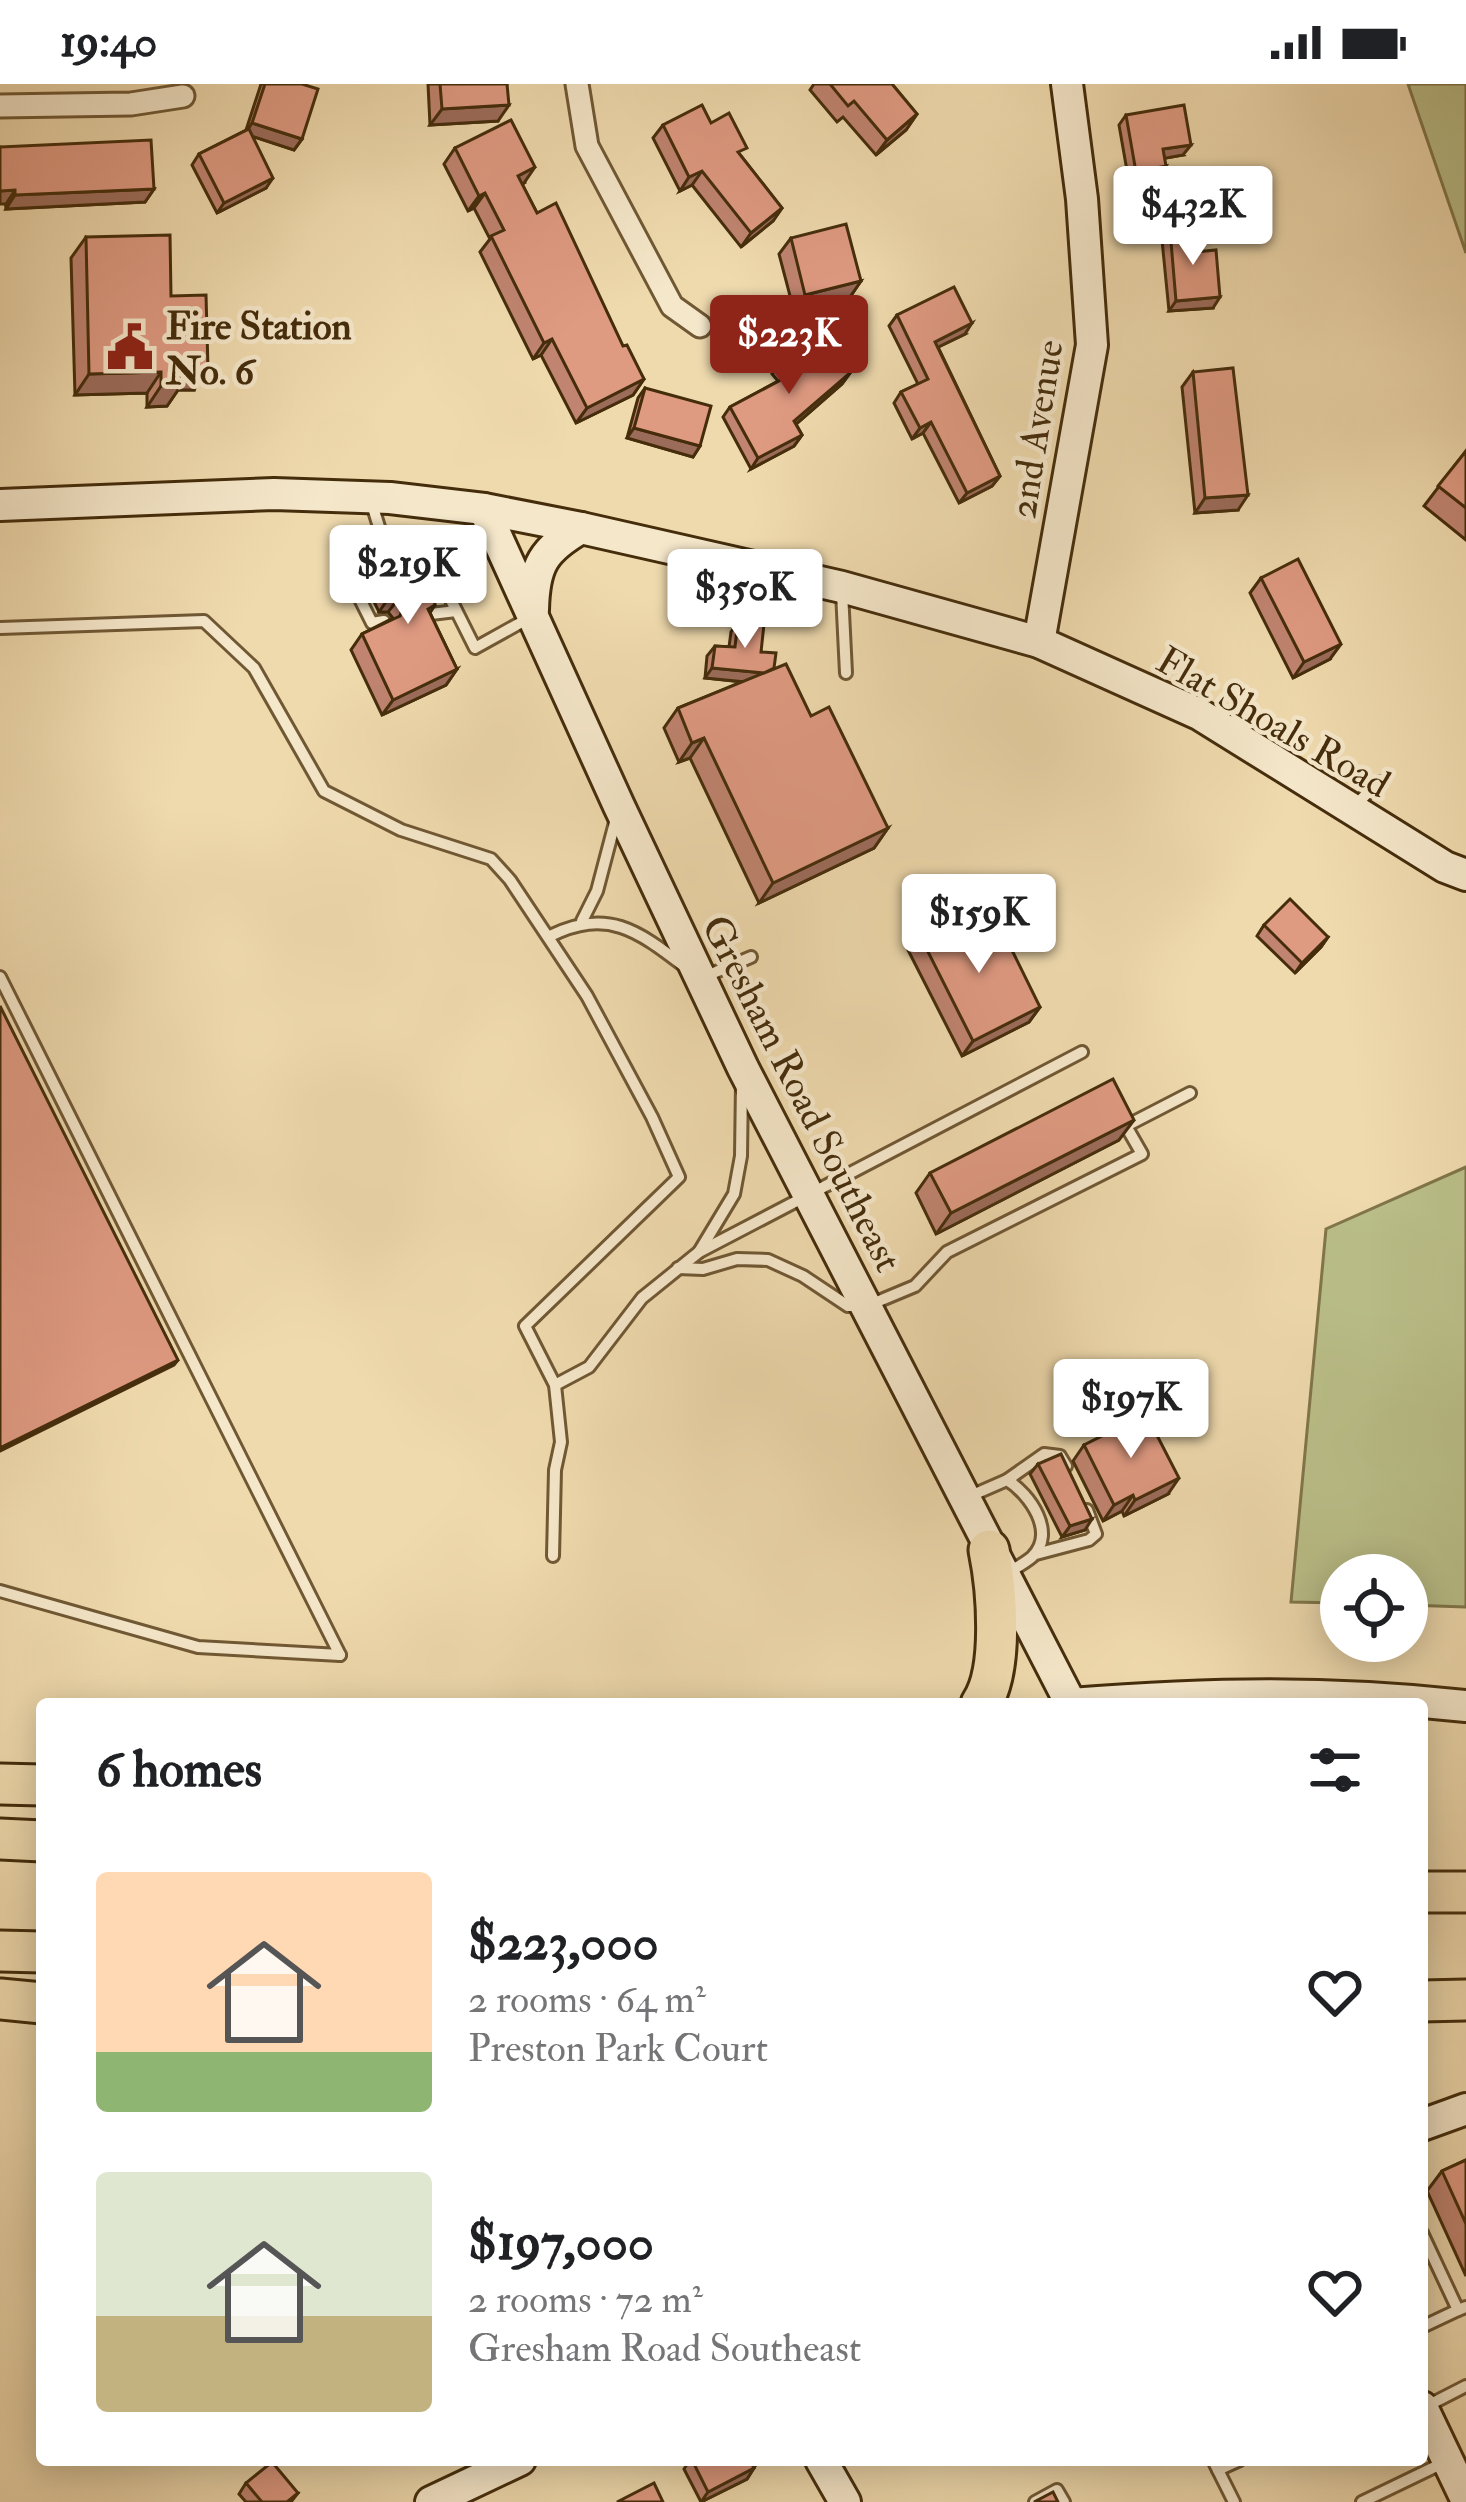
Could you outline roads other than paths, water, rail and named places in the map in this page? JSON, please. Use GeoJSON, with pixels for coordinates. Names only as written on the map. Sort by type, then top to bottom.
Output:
{"type":"FeatureCollection","features":[{"type":"Feature","properties":{"kind":"highway"},"geometry":{"type":"LineString","coordinates":[[984,1698],[992,1679],[996,1563]]}},
{"type":"Feature","properties":{"kind":"highway"},"geometry":{"type":"LineString","coordinates":[[0,1784],[36,1785]]}},
{"type":"Feature","properties":{"kind":"highway"},"geometry":{"type":"LineString","coordinates":[[0,1839],[36,1840]]}},
{"type":"Feature","properties":{"kind":"highway"},"geometry":{"type":"LineString","coordinates":[[1428,1892],[1466,1892]]}},
{"type":"Feature","properties":{"kind":"highway"},"geometry":{"type":"LineString","coordinates":[[0,1951],[36,1952]]}},
{"type":"Feature","properties":{"kind":"highway"},"geometry":{"type":"LineString","coordinates":[[0,1999],[36,2002]]}},
{"type":"Feature","properties":{"kind":"highway"},"geometry":{"type":"LineString","coordinates":[[1428,2001],[1466,2000]]}},
{"type":"Feature","properties":{"kind":"street"},"geometry":{"type":"LineString","coordinates":[[577,84],[587,146],[672,306],[700,326]]}},
{"type":"Feature","properties":{"kind":"street","name":"2nd Avenue"},"geometry":{"type":"LineString","coordinates":[[1039,642],[1092,345],[1082,199],[1067,84]]}},
{"type":"Feature","properties":{"kind":"street"},"geometry":{"type":"LineString","coordinates":[[0,106],[131,104],[182,96]]}},
{"type":"Feature","properties":{"kind":"street","name":"Flat Shoals Road"},"geometry":{"type":"LineString","coordinates":[[0,505],[274,494],[370,497],[484,509],[842,587],[1039,642],[1199,713],[1445,867],[1466,875]]}},
{"type":"Feature","properties":{"kind":"street","name":"Gresham Road Southeast"},"geometry":{"type":"LineString","coordinates":[[484,509],[743,1068],[1068,1698]]}},
{"type":"Feature","properties":{"kind":"street"},"geometry":{"type":"LineString","coordinates":[[532,616],[533,582],[542,560],[556,543],[581,528]]}},
{"type":"Feature","properties":{"kind":"street"},"geometry":{"type":"LineString","coordinates":[[1162,1698],[1252,1692],[1392,1698]]}},
{"type":"Feature","properties":{"kind":"street"},"geometry":{"type":"LineString","coordinates":[[1428,1702],[1466,1706]]}},
{"type":"Feature","properties":{"kind":"street"},"geometry":{"type":"LineString","coordinates":[[1428,2123],[1466,2109]]}},
{"type":"Feature","properties":{"kind":"street"},"geometry":{"type":"LineString","coordinates":[[1428,2420],[1466,2497]]}},
{"type":"Feature","properties":{"kind":"street"},"geometry":{"type":"LineString","coordinates":[[431,2502],[507,2466]]}},
{"type":"Feature","properties":{"kind":"street"},"geometry":{"type":"LineString","coordinates":[[824,2466],[845,2502]]}},
{"type":"Feature","properties":{"kind":"lane"},"geometry":{"type":"LineString","coordinates":[[370,497],[388,556]]}},
{"type":"Feature","properties":{"kind":"lane"},"geometry":{"type":"LineString","coordinates":[[384,621],[372,623],[360,587],[338,555],[418,557],[436,572],[437,585],[475,648],[532,616]]}},
{"type":"Feature","properties":{"kind":"lane"},"geometry":{"type":"LineString","coordinates":[[842,587],[846,673]]}},
{"type":"Feature","properties":{"kind":"lane"},"geometry":{"type":"LineString","coordinates":[[431,614],[456,611]]}},
{"type":"Feature","properties":{"kind":"lane"},"geometry":{"type":"LineString","coordinates":[[0,628],[204,621],[254,668],[324,791],[400,830],[491,859],[550,936],[623,1060],[679,1177],[525,1326],[555,1385],[562,1442],[555,1470],[553,1556]]}},
{"type":"Feature","properties":{"kind":"lane"},"geometry":{"type":"LineString","coordinates":[[1351,808],[1378,782]]}},
{"type":"Feature","properties":{"kind":"lane"},"geometry":{"type":"LineString","coordinates":[[582,921],[597,891],[619,806]]}},
{"type":"Feature","properties":{"kind":"lane"},"geometry":{"type":"LineString","coordinates":[[550,936],[582,921],[624,928],[658,946],[700,979],[751,957]]}},
{"type":"Feature","properties":{"kind":"lane"},"geometry":{"type":"LineString","coordinates":[[0,977],[340,1655],[198,1647],[0,1591]]}},
{"type":"Feature","properties":{"kind":"lane"},"geometry":{"type":"LineString","coordinates":[[555,1385],[589,1367],[642,1298],[699,1252],[1082,1052]]}},
{"type":"Feature","properties":{"kind":"lane"},"geometry":{"type":"LineString","coordinates":[[699,1252],[734,1194],[741,1156],[743,1068]]}},
{"type":"Feature","properties":{"kind":"lane"},"geometry":{"type":"LineString","coordinates":[[678,1268],[703,1269],[737,1259],[768,1260],[848,1306],[867,1306],[915,1286],[947,1252],[1142,1154],[1126,1126],[1190,1093]]}},
{"type":"Feature","properties":{"kind":"lane"},"geometry":{"type":"LineString","coordinates":[[964,1499],[1053,1452],[1060,1456],[1075,1486]]}},
{"type":"Feature","properties":{"kind":"lane"},"geometry":{"type":"LineString","coordinates":[[1007,1480],[1023,1490],[1035,1509],[1043,1531],[1036,1554]]}},
{"type":"Feature","properties":{"kind":"lane"},"geometry":{"type":"LineString","coordinates":[[996,1563],[1089,1540],[1096,1534],[1085,1506]]}},
{"type":"Feature","properties":{"kind":"lane"},"geometry":{"type":"LineString","coordinates":[[1428,2244],[1462,2308],[1428,2324]]}},
{"type":"Feature","properties":{"kind":"lane"},"geometry":{"type":"LineString","coordinates":[[1428,2405],[1466,2386]]}},
{"type":"Feature","properties":{"kind":"lane"},"geometry":{"type":"LineString","coordinates":[[1362,2502],[1448,2461]]}},
{"type":"Feature","properties":{"kind":"lane"},"geometry":{"type":"LineString","coordinates":[[1216,2466],[1234,2502]]}},
{"type":"Feature","properties":{"kind":"lane"},"geometry":{"type":"LineString","coordinates":[[1035,2502],[1057,2490],[1064,2502]]}},
{"type":"Feature","properties":{"kind":"place","name":"Fire Station No. 6"},"geometry":{"type":"Point","coordinates":[130,347]}}]}
